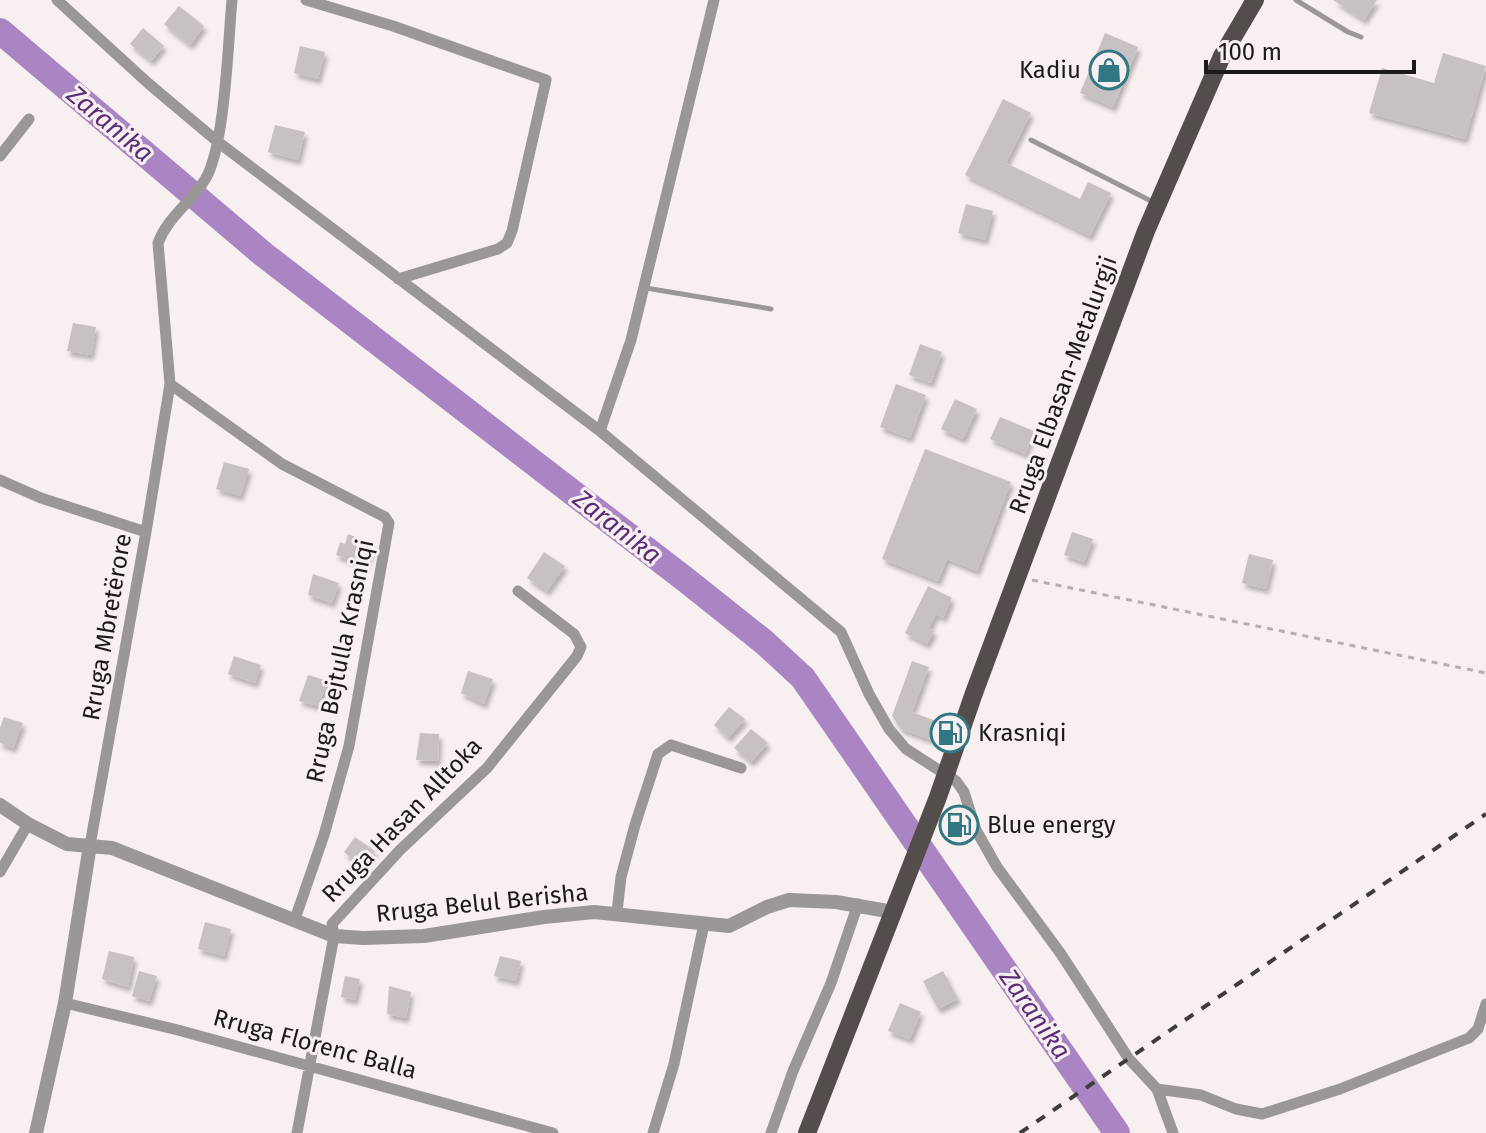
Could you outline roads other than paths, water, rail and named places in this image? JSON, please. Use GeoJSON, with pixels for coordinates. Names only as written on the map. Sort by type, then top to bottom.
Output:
{"type":"FeatureCollection","features":[{"type":"Feature","properties":{"kind":"main road","name":"Rruga Elbasan-Metalurgji"},"geometry":{"type":"LineString","coordinates":[[897,903],[1158,204],[1222,56],[1255,0]]}},
{"type":"Feature","properties":{"kind":"main road"},"geometry":{"type":"LineString","coordinates":[[807,1133],[897,903]]}},
{"type":"Feature","properties":{"kind":"street"},"geometry":{"type":"LineString","coordinates":[[57,0],[218,142],[600,431],[841,632],[869,694],[889,729],[906,749],[956,781],[964,792],[976,830],[997,867],[1061,954],[1129,1059],[1157,1089],[1173,1133]]}},
{"type":"Feature","properties":{"kind":"street","name":"Rruga Mbretërore"},"geometry":{"type":"LineString","coordinates":[[36,1133],[65,1003],[170,384],[158,243],[163,229],[206,178],[218,142],[232,0]]}},
{"type":"Feature","properties":{"kind":"street"},"geometry":{"type":"LineString","coordinates":[[306,0],[393,26],[546,80],[507,243],[498,249],[398,279]]}},
{"type":"Feature","properties":{"kind":"street"},"geometry":{"type":"LineString","coordinates":[[600,431],[631,340],[714,0]]}},
{"type":"Feature","properties":{"kind":"street"},"geometry":{"type":"LineString","coordinates":[[0,156],[29,119]]}},
{"type":"Feature","properties":{"kind":"street","name":"Rruga Bejtulla Krasniqi"},"geometry":{"type":"LineString","coordinates":[[170,384],[282,464],[385,517],[389,523],[349,746],[324,835],[295,919]]}},
{"type":"Feature","properties":{"kind":"street"},"geometry":{"type":"LineString","coordinates":[[0,480],[41,498],[146,532]]}},
{"type":"Feature","properties":{"kind":"street","name":"Rruga Hasan Alltoka"},"geometry":{"type":"LineString","coordinates":[[297,1133],[334,936],[332,924],[400,850],[487,768],[581,647],[574,634],[518,591]]}},
{"type":"Feature","properties":{"kind":"street"},"geometry":{"type":"LineString","coordinates":[[617,912],[621,877],[658,754],[671,745],[741,768]]}},
{"type":"Feature","properties":{"kind":"street","name":"Rruga Belul Berisha"},"geometry":{"type":"LineString","coordinates":[[0,805],[67,844],[90,845],[125,853],[334,936],[424,936],[544,917],[617,912],[729,926],[789,900],[897,903]]}},
{"type":"Feature","properties":{"kind":"street"},"geometry":{"type":"LineString","coordinates":[[0,872],[28,824]]}},
{"type":"Feature","properties":{"kind":"street"},"geometry":{"type":"LineString","coordinates":[[771,1133],[793,1071],[831,983],[858,904]]}},
{"type":"Feature","properties":{"kind":"street"},"geometry":{"type":"LineString","coordinates":[[653,1133],[674,1064],[704,924]]}},
{"type":"Feature","properties":{"kind":"street","name":"Rruga Florenc Balla"},"geometry":{"type":"LineString","coordinates":[[65,1003],[309,1065],[553,1133]]}},
{"type":"Feature","properties":{"kind":"street"},"geometry":{"type":"LineString","coordinates":[[1157,1089],[1201,1095],[1236,1109],[1262,1114],[1340,1089],[1469,1038],[1478,1029],[1486,1004]]}},
{"type":"Feature","properties":{"kind":"lane"},"geometry":{"type":"LineString","coordinates":[[1296,0],[1361,37]]}},
{"type":"Feature","properties":{"kind":"lane"},"geometry":{"type":"LineString","coordinates":[[1031,140],[1158,204]]}},
{"type":"Feature","properties":{"kind":"lane"},"geometry":{"type":"LineString","coordinates":[[642,287],[771,309]]}},
{"type":"Feature","properties":{"kind":"waterway","name":"Zaranika"},"geometry":{"type":"LineString","coordinates":[[0,31],[263,254],[686,580],[764,642],[803,678],[1117,1133]]}},
{"type":"Feature","properties":{"kind":"railway"},"geometry":{"type":"LineString","coordinates":[[1020,1133],[1486,814]]}},
{"type":"Feature","properties":{"kind":"place","name":"Kadiu"},"geometry":{"type":"Point","coordinates":[1109,70]}},
{"type":"Feature","properties":{"kind":"place","name":"Krasniqi"},"geometry":{"type":"Point","coordinates":[950,733]}},
{"type":"Feature","properties":{"kind":"place","name":"Blue energy"},"geometry":{"type":"Point","coordinates":[959,825]}}]}
